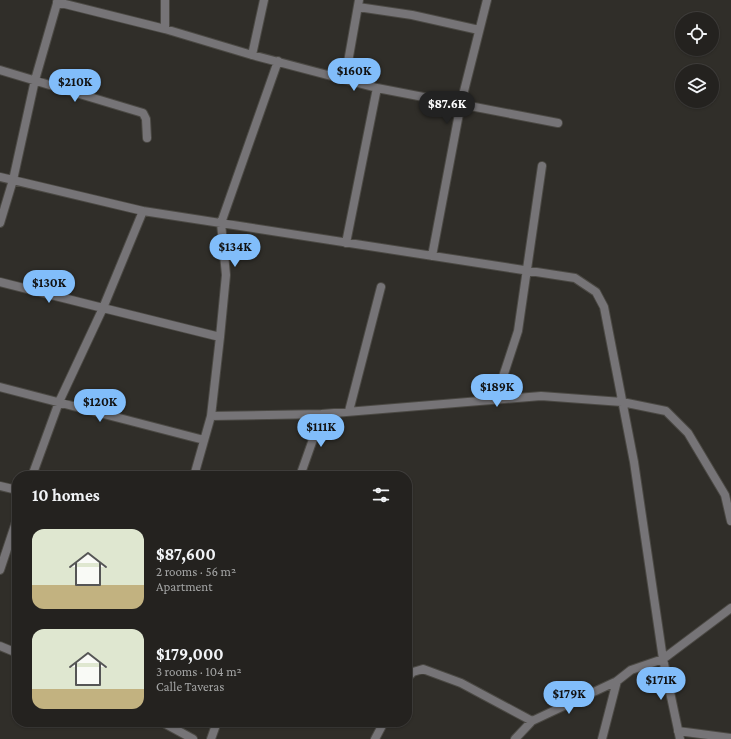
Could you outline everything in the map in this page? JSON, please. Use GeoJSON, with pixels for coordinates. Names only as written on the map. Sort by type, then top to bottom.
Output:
{"type":"FeatureCollection","features":[{"type":"Feature","properties":{"kind":"street"},"geometry":{"type":"LineString","coordinates":[[165,29],[166,0]]}},
{"type":"Feature","properties":{"kind":"street"},"geometry":{"type":"LineString","coordinates":[[252,55],[264,0]]}},
{"type":"Feature","properties":{"kind":"street"},"geometry":{"type":"LineString","coordinates":[[432,256],[461,103],[487,0]]}},
{"type":"Feature","properties":{"kind":"street"},"geometry":{"type":"LineString","coordinates":[[0,224],[13,180],[34,80],[57,1],[165,29],[252,55],[376,88],[461,103],[558,123]]}},
{"type":"Feature","properties":{"kind":"street"},"geometry":{"type":"LineString","coordinates":[[345,79],[359,3],[480,30]]}},
{"type":"Feature","properties":{"kind":"street"},"geometry":{"type":"LineString","coordinates":[[195,471],[211,416],[220,337],[226,275],[221,223],[278,61]]}},
{"type":"Feature","properties":{"kind":"street"},"geometry":{"type":"LineString","coordinates":[[0,70],[143,113],[146,119],[147,138]]}},
{"type":"Feature","properties":{"kind":"street"},"geometry":{"type":"LineString","coordinates":[[346,243],[376,88]]}},
{"type":"Feature","properties":{"kind":"street"},"geometry":{"type":"LineString","coordinates":[[496,398],[518,331],[542,166]]}},
{"type":"Feature","properties":{"kind":"street"},"geometry":{"type":"LineString","coordinates":[[0,177],[143,211],[575,278],[596,292],[604,307],[634,462],[663,658],[679,735],[731,738]]}},
{"type":"Feature","properties":{"kind":"street"},"geometry":{"type":"LineString","coordinates":[[34,471],[59,402],[103,308],[143,211]]}},
{"type":"Feature","properties":{"kind":"street"},"geometry":{"type":"LineString","coordinates":[[0,282],[220,337]]}},
{"type":"Feature","properties":{"kind":"street"},"geometry":{"type":"LineString","coordinates":[[348,411],[381,287]]}},
{"type":"Feature","properties":{"kind":"street"},"geometry":{"type":"LineString","coordinates":[[0,387],[204,440]]}},
{"type":"Feature","properties":{"kind":"street"},"geometry":{"type":"LineString","coordinates":[[211,416],[322,414],[496,398],[541,396],[622,402],[666,412],[688,433],[725,495],[731,521]]}},
{"type":"Feature","properties":{"kind":"street"},"geometry":{"type":"LineString","coordinates":[[302,471],[322,414]]}},
{"type":"Feature","properties":{"kind":"street"},"geometry":{"type":"LineString","coordinates":[[0,486],[12,489]]}},
{"type":"Feature","properties":{"kind":"street"},"geometry":{"type":"LineString","coordinates":[[0,570],[12,534]]}},
{"type":"Feature","properties":{"kind":"street"},"geometry":{"type":"LineString","coordinates":[[515,739],[532,721],[617,682],[631,670],[663,658],[731,608]]}},
{"type":"Feature","properties":{"kind":"street"},"geometry":{"type":"LineString","coordinates":[[0,646],[12,651]]}},
{"type":"Feature","properties":{"kind":"street"},"geometry":{"type":"LineString","coordinates":[[412,671],[423,669],[461,683],[532,721]]}},
{"type":"Feature","properties":{"kind":"street"},"geometry":{"type":"LineString","coordinates":[[602,739],[617,682]]}},
{"type":"Feature","properties":{"kind":"street"},"geometry":{"type":"LineString","coordinates":[[171,727],[193,739]]}},
{"type":"Feature","properties":{"kind":"street"},"geometry":{"type":"LineString","coordinates":[[211,739],[215,727]]}},
{"type":"Feature","properties":{"kind":"street"},"geometry":{"type":"LineString","coordinates":[[375,739],[381,727]]}}]}
